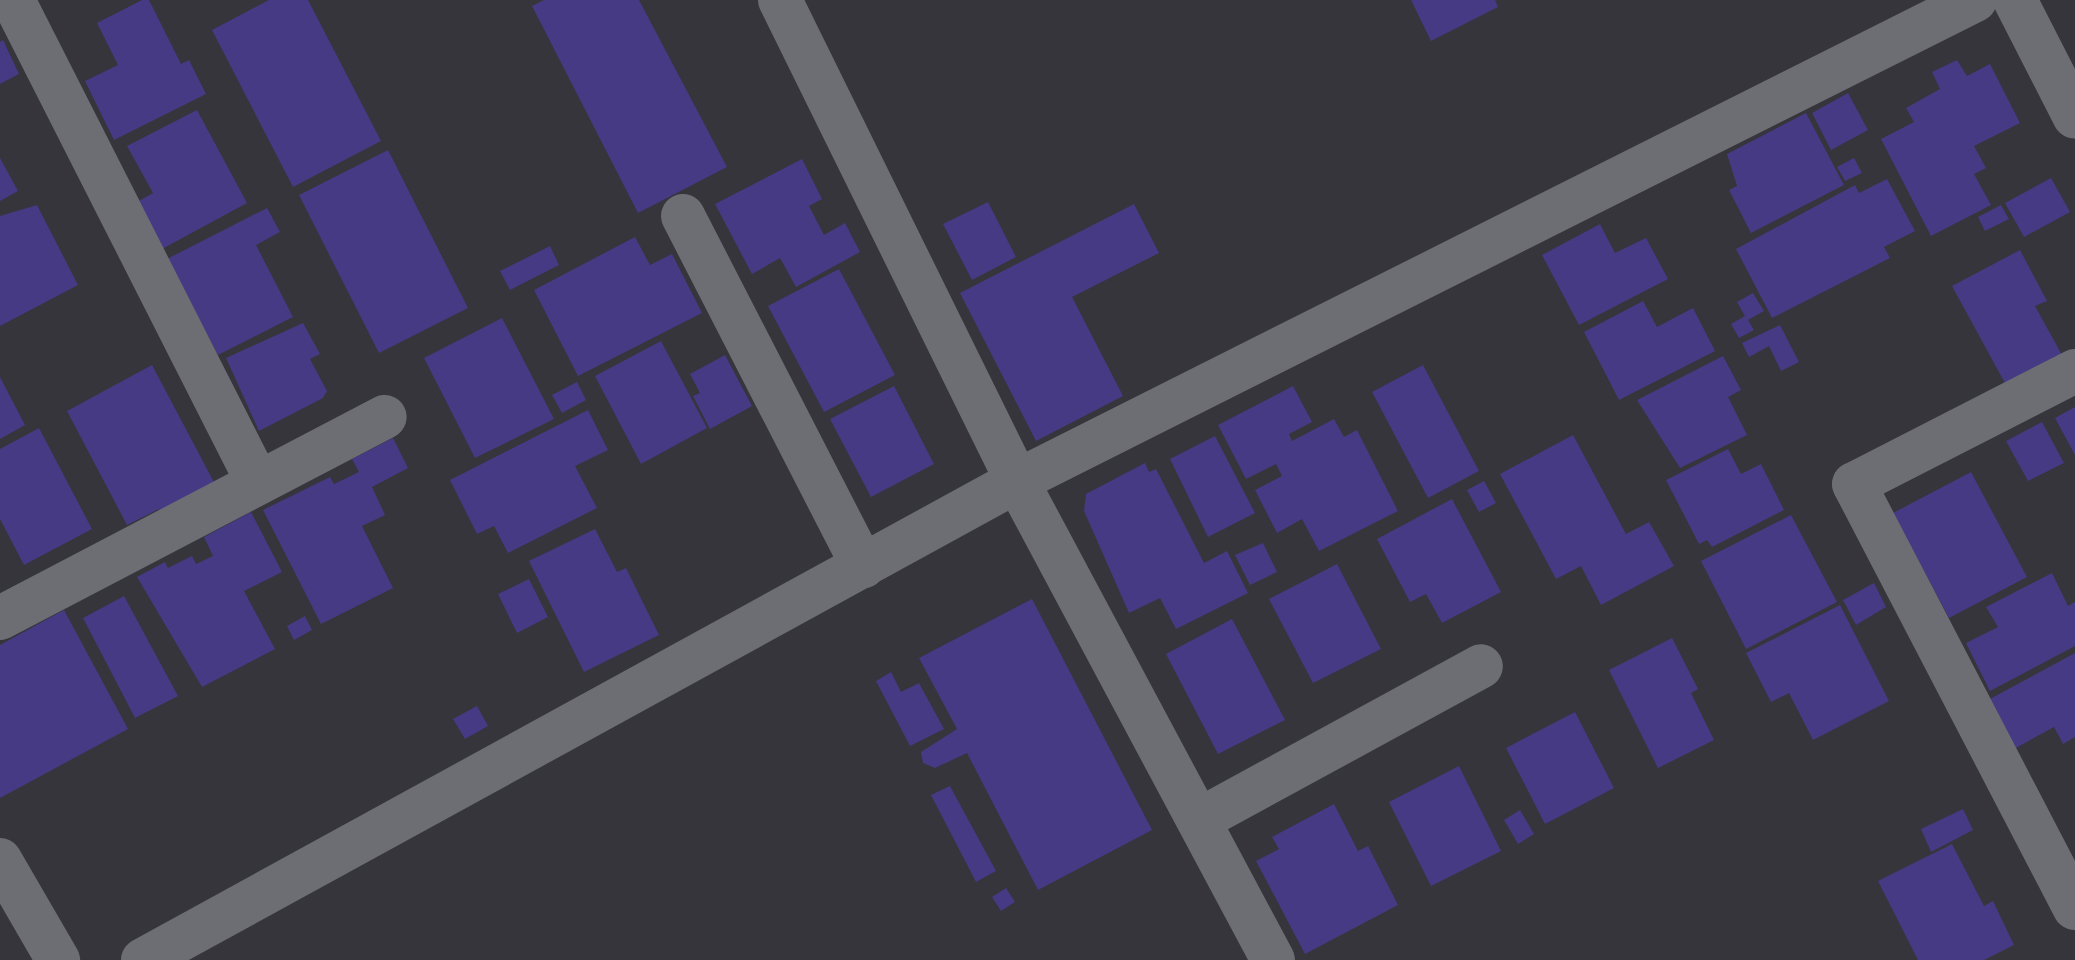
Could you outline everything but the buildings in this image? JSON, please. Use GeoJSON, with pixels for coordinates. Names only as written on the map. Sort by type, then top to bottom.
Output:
{"type":"FeatureCollection","features":[{"type":"Feature","properties":{"kind":"street"},"geometry":{"type":"LineString","coordinates":[[780,0],[1017,481],[1273,960]]}},
{"type":"Feature","properties":{"kind":"street"},"geometry":{"type":"LineString","coordinates":[[143,960],[1017,481],[1975,0]]}},
{"type":"Feature","properties":{"kind":"street"},"geometry":{"type":"LineString","coordinates":[[2015,0],[2075,117]]}},
{"type":"Feature","properties":{"kind":"street"},"geometry":{"type":"LineString","coordinates":[[12,4],[258,483]]}},
{"type":"Feature","properties":{"kind":"street"},"geometry":{"type":"LineString","coordinates":[[683,216],[863,566]]}},
{"type":"Feature","properties":{"kind":"street"},"geometry":{"type":"LineString","coordinates":[[2075,371],[1854,484],[2075,908]]}},
{"type":"Feature","properties":{"kind":"street"},"geometry":{"type":"LineString","coordinates":[[0,618],[385,417]]}},
{"type":"Feature","properties":{"kind":"street"},"geometry":{"type":"LineString","coordinates":[[1199,820],[1481,666]]}},
{"type":"Feature","properties":{"kind":"street"},"geometry":{"type":"LineString","coordinates":[[0,860],[58,960]]}}]}
